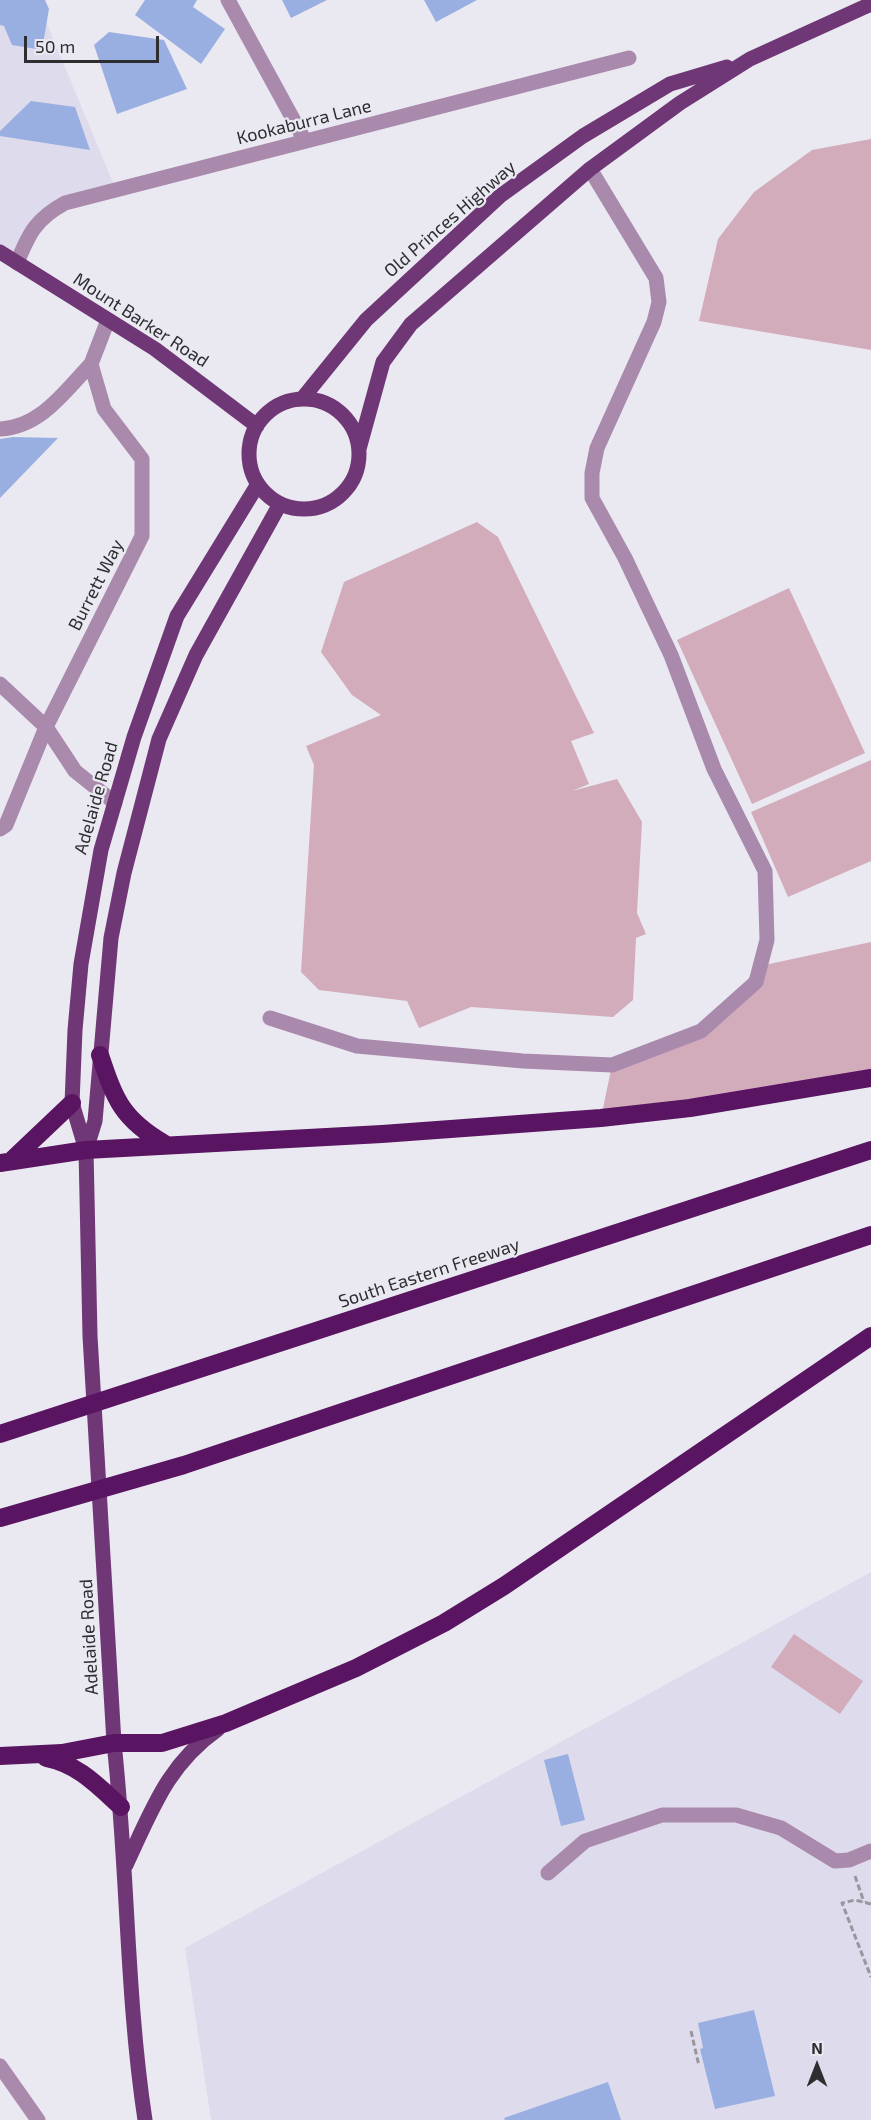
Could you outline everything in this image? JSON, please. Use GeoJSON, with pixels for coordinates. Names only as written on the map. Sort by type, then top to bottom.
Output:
{"type":"FeatureCollection","features":[{"type":"Feature","properties":{"kind":"highway"},"geometry":{"type":"LineString","coordinates":[[100,1055],[114,1098],[124,1113],[135,1125],[165,1144]]}},
{"type":"Feature","properties":{"kind":"highway"},"geometry":{"type":"LineString","coordinates":[[7,1161],[86,1150],[165,1144],[382,1134],[601,1118],[690,1108],[871,1078]]}},
{"type":"Feature","properties":{"kind":"highway"},"geometry":{"type":"LineString","coordinates":[[7,1161],[72,1103]]}},
{"type":"Feature","properties":{"kind":"highway","name":"South Eastern Freeway"},"geometry":{"type":"LineString","coordinates":[[0,1434],[871,1150]]}},
{"type":"Feature","properties":{"kind":"highway"},"geometry":{"type":"LineString","coordinates":[[0,1518],[184,1465],[871,1235]]}},
{"type":"Feature","properties":{"kind":"highway"},"geometry":{"type":"LineString","coordinates":[[0,1756],[33,1756],[114,1743],[162,1743],[226,1723],[356,1668],[444,1623],[504,1586],[871,1336]]}},
{"type":"Feature","properties":{"kind":"highway"},"geometry":{"type":"LineString","coordinates":[[33,1756],[64,1762],[90,1778],[121,1807]]}},
{"type":"Feature","properties":{"kind":"main road","name":"Old Princes Highway"},"geometry":{"type":"LineString","coordinates":[[302,399],[366,320],[500,196],[583,136],[670,84],[750,59],[871,4]]}},
{"type":"Feature","properties":{"kind":"main road","name":"Old Princes Highway"},"geometry":{"type":"LineString","coordinates":[[359,449],[383,362],[411,324],[590,168],[680,103],[750,59]]}},
{"type":"Feature","properties":{"kind":"main road","name":"Mount Barker Road"},"geometry":{"type":"LineString","coordinates":[[0,252],[155,349],[257,426]]}},
{"type":"Feature","properties":{"kind":"main road"},"geometry":{"type":"LineString","coordinates":[[302,399],[319,401],[334,408],[356,433],[359,449],[358,466],[353,482],[329,504],[313,509],[296,509],[280,504],[258,484],[249,456],[257,426],[268,413],[284,403],[302,399]]}},
{"type":"Feature","properties":{"kind":"main road","name":"Adelaide Road"},"geometry":{"type":"LineString","coordinates":[[145,2120],[131,2015],[121,1807],[114,1743],[90,1336],[86,1150],[72,1103],[81,964],[96,871],[115,802],[134,737],[177,616],[258,484]]}},
{"type":"Feature","properties":{"kind":"main road","name":"Adelaide Road"},"geometry":{"type":"LineString","coordinates":[[86,1150],[95,1121],[111,938],[124,873],[159,739],[196,655],[280,504]]}},
{"type":"Feature","properties":{"kind":"main road"},"geometry":{"type":"LineString","coordinates":[[124,1868],[176,1767],[194,1746],[226,1723]]}},
{"type":"Feature","properties":{"kind":"street"},"geometry":{"type":"LineString","coordinates":[[228,0],[304,141]]}},
{"type":"Feature","properties":{"kind":"street","name":"Kookaburra Lane"},"geometry":{"type":"LineString","coordinates":[[16,263],[32,228],[51,211],[65,203],[629,58]]}},
{"type":"Feature","properties":{"kind":"street"},"geometry":{"type":"LineString","coordinates":[[270,1018],[357,1046],[612,1065],[701,1031],[756,982],[767,940],[765,870],[714,769],[671,655],[625,558],[592,498],[592,473],[597,448],[654,322],[659,302],[656,278],[590,168]]}},
{"type":"Feature","properties":{"kind":"street"},"geometry":{"type":"LineString","coordinates":[[0,429],[19,428],[34,421],[92,364],[108,320]]}},
{"type":"Feature","properties":{"kind":"street","name":"Burrett Way"},"geometry":{"type":"LineString","coordinates":[[0,829],[6,825],[46,727],[142,536],[142,459],[104,409],[92,364]]}},
{"type":"Feature","properties":{"kind":"street"},"geometry":{"type":"LineString","coordinates":[[0,684],[46,727],[75,771],[115,802]]}},
{"type":"Feature","properties":{"kind":"street"},"geometry":{"type":"LineString","coordinates":[[548,1873],[585,1841],[662,1815],[736,1815],[781,1828],[835,1861],[849,1860],[871,1851]]}},
{"type":"Feature","properties":{"kind":"street"},"geometry":{"type":"LineString","coordinates":[[0,2066],[38,2120]]}},
{"type":"Feature","properties":{"kind":"path"},"geometry":{"type":"LineString","coordinates":[[862,1870],[854,1874],[864,1902]]}},
{"type":"Feature","properties":{"kind":"path"},"geometry":{"type":"LineString","coordinates":[[871,1904],[855,1900],[842,1903],[871,1977]]}},
{"type":"Feature","properties":{"kind":"path"},"geometry":{"type":"LineString","coordinates":[[691,2031],[699,2066]]}},
{"type":"Feature","properties":{"kind":"shaded area"},"geometry":{"type":"Polygon","coordinates":[[[0,0],[37,0],[116,190],[51,211],[17,263],[0,252],[0,0]]]}},
{"type":"Feature","properties":{"kind":"shaded area"},"geometry":{"type":"Polygon","coordinates":[[[871,139],[871,350],[699,321],[718,239],[754,192],[812,150],[871,139]]]}},
{"type":"Feature","properties":{"kind":"shaded area"},"geometry":{"type":"Polygon","coordinates":[[[477,522],[498,537],[594,733],[571,741],[589,784],[572,791],[617,779],[642,822],[637,913],[646,934],[636,938],[633,1000],[613,1017],[471,1007],[419,1028],[407,1001],[319,990],[301,972],[314,765],[306,746],[381,715],[352,695],[321,652],[344,582],[477,522]]]}},
{"type":"Feature","properties":{"kind":"shaded area"},"geometry":{"type":"Polygon","coordinates":[[[789,588],[865,753],[752,804],[677,640],[789,588]]]}},
{"type":"Feature","properties":{"kind":"shaded area"},"geometry":{"type":"Polygon","coordinates":[[[871,760],[871,861],[788,897],[751,812],[871,760]]]}},
{"type":"Feature","properties":{"kind":"shaded area"},"geometry":{"type":"Polygon","coordinates":[[[871,942],[871,1078],[601,1118],[612,1065],[701,1031],[760,966],[871,942]]]}},
{"type":"Feature","properties":{"kind":"shaded area"},"geometry":{"type":"Polygon","coordinates":[[[871,1572],[871,2120],[211,2120],[185,1948],[871,1572]]]}},
{"type":"Feature","properties":{"kind":"shaded area"},"geometry":{"type":"Polygon","coordinates":[[[794,1634],[863,1681],[840,1714],[771,1667],[794,1634]]]}},
{"type":"Feature","properties":{"kind":"building"},"geometry":{"type":"Polygon","coordinates":[[[0,0],[45,0],[49,9],[42,50],[12,45],[4,26],[0,25],[0,0]]]}},
{"type":"Feature","properties":{"kind":"building"},"geometry":{"type":"Polygon","coordinates":[[[145,0],[197,0],[193,7],[225,29],[201,64],[135,15],[145,0]]]}},
{"type":"Feature","properties":{"kind":"building"},"geometry":{"type":"Polygon","coordinates":[[[282,0],[327,0],[291,18],[282,0]]]}},
{"type":"Feature","properties":{"kind":"building"},"geometry":{"type":"Polygon","coordinates":[[[424,0],[477,0],[436,22],[424,0]]]}},
{"type":"Feature","properties":{"kind":"building"},"geometry":{"type":"Polygon","coordinates":[[[109,32],[164,40],[187,89],[117,114],[94,45],[109,32]]]}},
{"type":"Feature","properties":{"kind":"building"},"geometry":{"type":"Polygon","coordinates":[[[31,101],[75,107],[90,150],[0,136],[0,131],[31,101]]]}},
{"type":"Feature","properties":{"kind":"building"},"geometry":{"type":"Polygon","coordinates":[[[58,438],[0,498],[0,439],[58,438]]]}},
{"type":"Feature","properties":{"kind":"building"},"geometry":{"type":"Polygon","coordinates":[[[568,1754],[585,1820],[561,1826],[544,1760],[568,1754]]]}},
{"type":"Feature","properties":{"kind":"building"},"geometry":{"type":"Polygon","coordinates":[[[754,2010],[775,2096],[715,2109],[700,2049],[703,2048],[698,2023],[754,2010]]]}},
{"type":"Feature","properties":{"kind":"building"},"geometry":{"type":"Polygon","coordinates":[[[608,2082],[621,2120],[505,2120],[504,2118],[608,2082]]]}}]}
